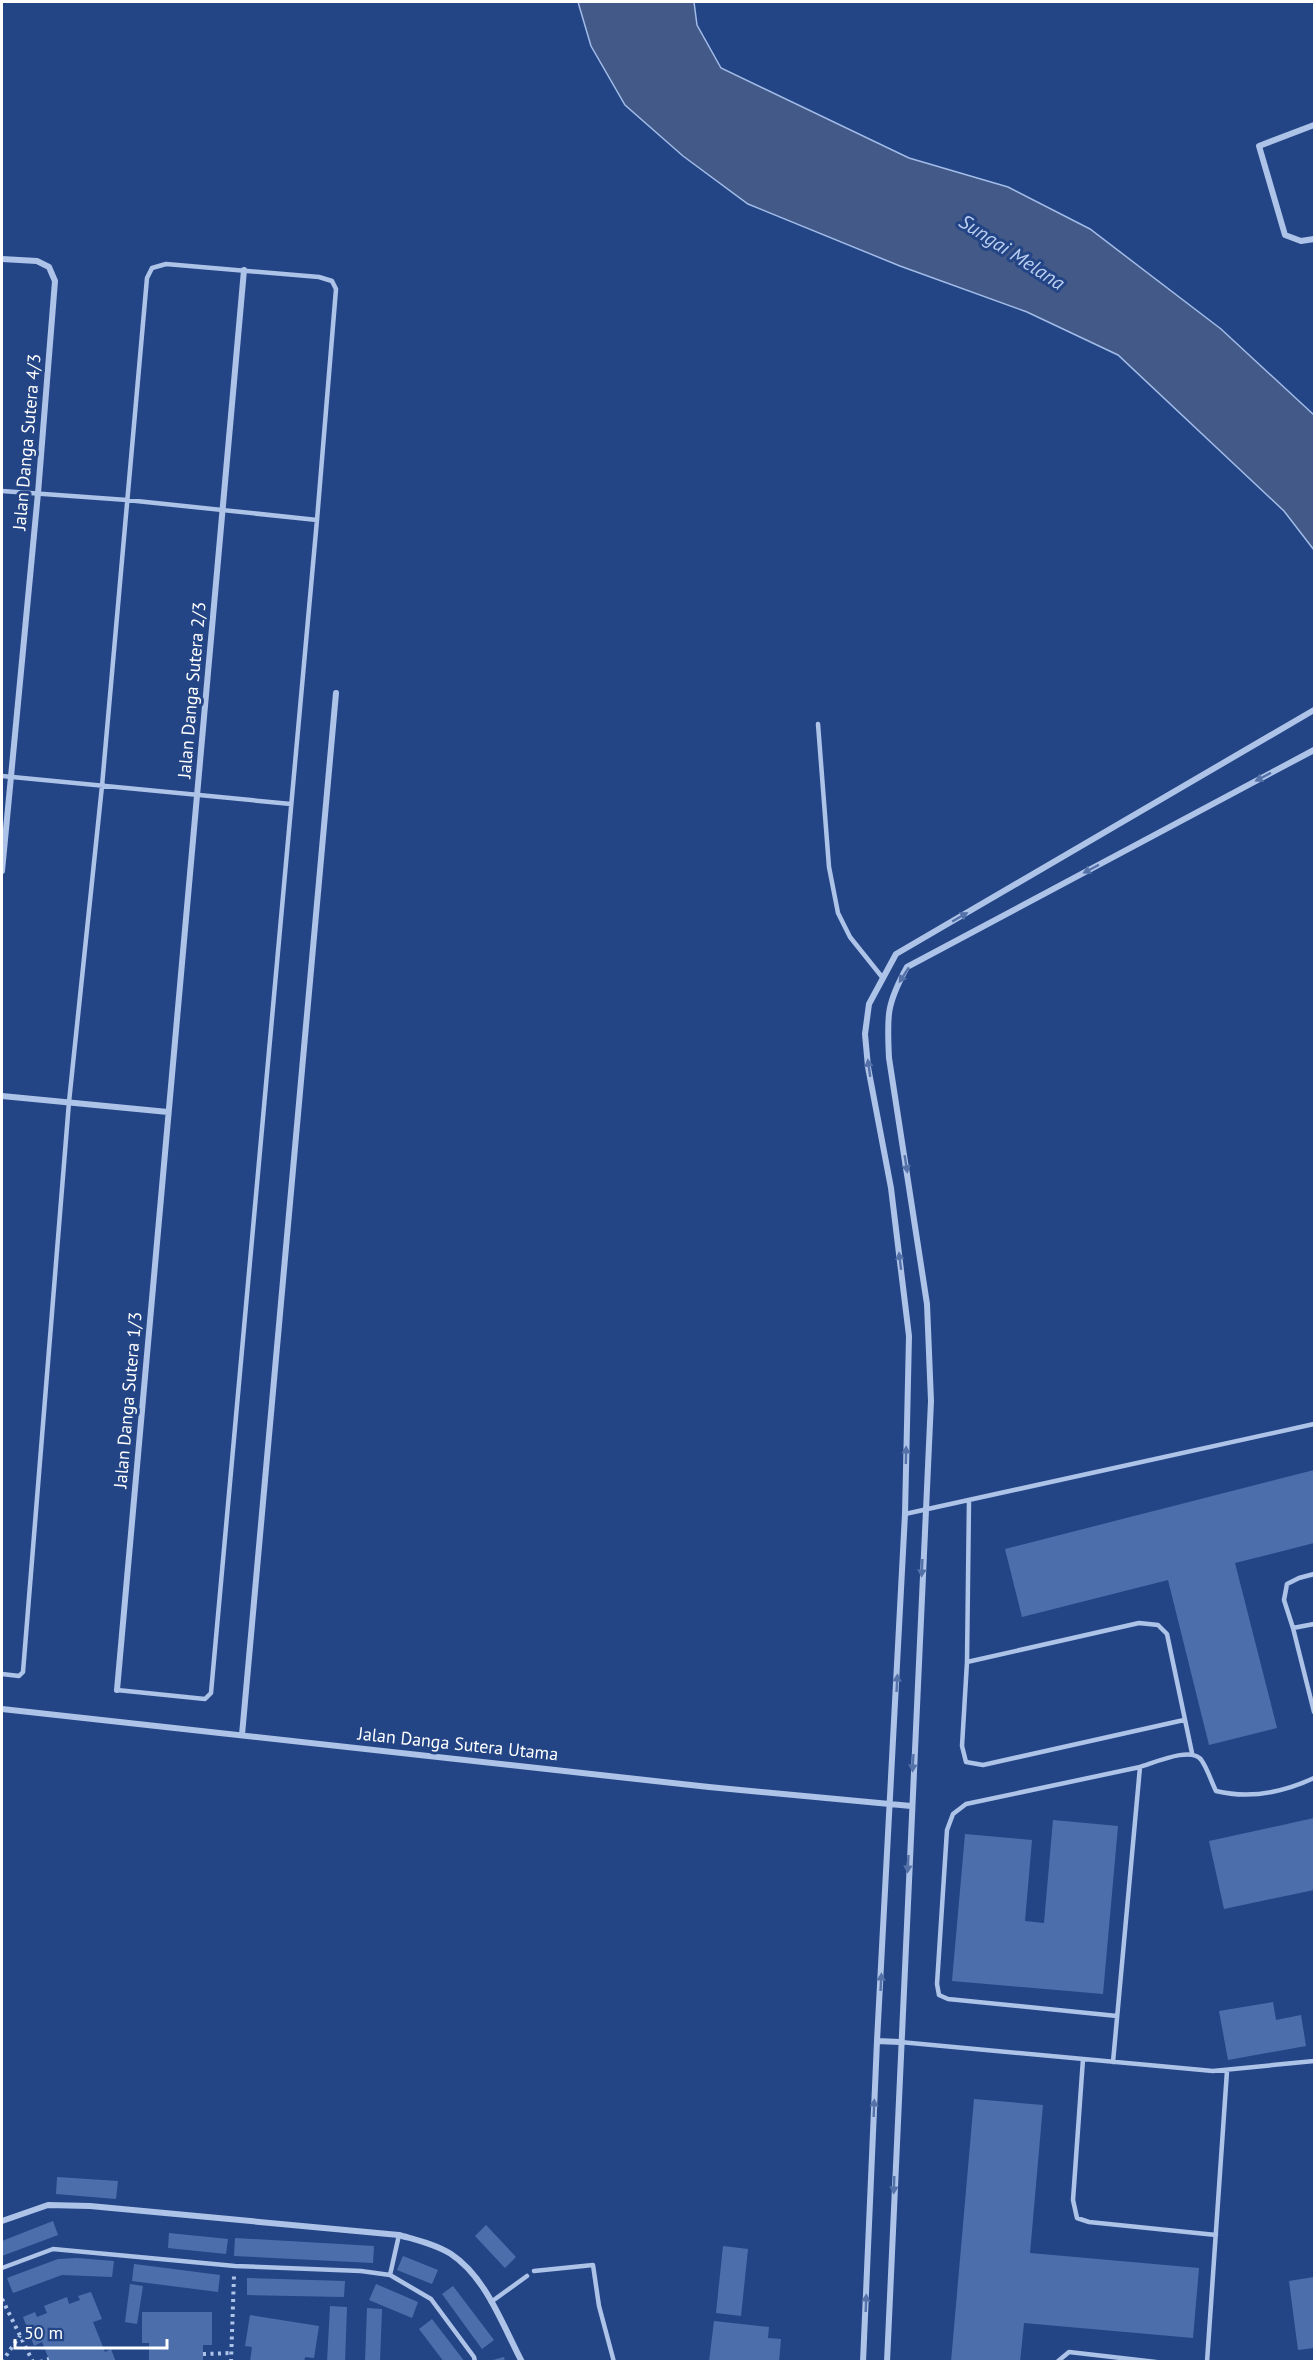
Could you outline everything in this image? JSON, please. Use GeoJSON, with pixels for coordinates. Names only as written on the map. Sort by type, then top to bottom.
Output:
{"type":"FeatureCollection","features":[{"type":"Feature","properties":{"kind":"street"},"geometry":{"type":"LineString","coordinates":[[1314,124],[1259,146],[1285,235],[1301,241],[1314,239]]}},
{"type":"Feature","properties":{"kind":"street","name":"Jalan Danga Sutera 4/3"},"geometry":{"type":"LineString","coordinates":[[2,259],[37,261],[49,267],[55,281],[38,493],[9,777],[2,871]]}},
{"type":"Feature","properties":{"kind":"street","name":"Jalan Danga Sutera 2/3"},"geometry":{"type":"LineString","coordinates":[[168,1112],[244,270]]}},
{"type":"Feature","properties":{"kind":"street"},"geometry":{"type":"LineString","coordinates":[[242,1735],[336,693]]}},
{"type":"Feature","properties":{"kind":"street"},"geometry":{"type":"LineString","coordinates":[[863,2361],[877,2041],[905,1514],[909,1336],[891,1188],[868,1066],[865,1034],[869,1004],[896,954],[1314,710]]}},
{"type":"Feature","properties":{"kind":"street"},"geometry":{"type":"LineString","coordinates":[[887,2361],[931,1401],[927,1304],[890,1058],[887,1017],[894,990],[907,967],[1314,750]]}},
{"type":"Feature","properties":{"kind":"street"},"geometry":{"type":"LineString","coordinates":[[2,1096],[168,1112]]}},
{"type":"Feature","properties":{"kind":"street","name":"Jalan Danga Sutera 1/3"},"geometry":{"type":"LineString","coordinates":[[117,1690],[168,1112]]}},
{"type":"Feature","properties":{"kind":"street","name":"Jalan Danga Sutera Utama"},"geometry":{"type":"LineString","coordinates":[[2,1709],[911,1806]]}},
{"type":"Feature","properties":{"kind":"street"},"geometry":{"type":"LineString","coordinates":[[877,2041],[900,2042]]}},
{"type":"Feature","properties":{"kind":"street"},"geometry":{"type":"LineString","coordinates":[[2,2222],[48,2205],[79,2205],[399,2235],[450,2254],[468,2268],[491,2302],[522,2361]]}},
{"type":"Feature","properties":{"kind":"lane"},"geometry":{"type":"LineString","coordinates":[[2,1674],[19,1676],[23,1672],[69,1102],[102,786],[147,278],[152,268],[166,264],[319,277],[333,281],[336,290],[211,1694],[205,1699],[117,1690]]}},
{"type":"Feature","properties":{"kind":"lane"},"geometry":{"type":"LineString","coordinates":[[2,491],[127,500],[317,520]]}},
{"type":"Feature","properties":{"kind":"lane"},"geometry":{"type":"LineString","coordinates":[[818,724],[829,867],[838,913],[850,937],[882,977]]}},
{"type":"Feature","properties":{"kind":"lane"},"geometry":{"type":"LineString","coordinates":[[2,776],[291,804]]}},
{"type":"Feature","properties":{"kind":"lane"},"geometry":{"type":"LineString","coordinates":[[905,1514],[1314,1424]]}},
{"type":"Feature","properties":{"kind":"lane"},"geometry":{"type":"LineString","coordinates":[[969,1500],[967,1662],[962,1746],[966,1762],[983,1765],[1184,1719]]}},
{"type":"Feature","properties":{"kind":"lane"},"geometry":{"type":"LineString","coordinates":[[1314,1574],[1287,1584],[1284,1600],[1314,1712]]}},
{"type":"Feature","properties":{"kind":"lane"},"geometry":{"type":"LineString","coordinates":[[967,1662],[1138,1623],[1158,1625],[1167,1634],[1192,1754]]}},
{"type":"Feature","properties":{"kind":"lane"},"geometry":{"type":"LineString","coordinates":[[1293,1628],[1314,1624]]}},
{"type":"Feature","properties":{"kind":"lane"},"geometry":{"type":"LineString","coordinates":[[1117,2016],[948,1999],[939,1995],[937,1984],[946,1830],[953,1814],[966,1804],[1140,1767],[1177,1755],[1192,1754],[1201,1758],[1216,1791],[1233,1795],[1274,1792],[1314,1778]]}},
{"type":"Feature","properties":{"kind":"lane"},"geometry":{"type":"LineString","coordinates":[[1113,2062],[1140,1767]]}},
{"type":"Feature","properties":{"kind":"lane"},"geometry":{"type":"LineString","coordinates":[[900,2042],[1227,2071],[1314,2061]]}},
{"type":"Feature","properties":{"kind":"lane"},"geometry":{"type":"LineString","coordinates":[[1083,2059],[1072,2200],[1077,2218],[1089,2222],[1216,2235]]}},
{"type":"Feature","properties":{"kind":"lane"},"geometry":{"type":"LineString","coordinates":[[1207,2361],[1227,2071]]}},
{"type":"Feature","properties":{"kind":"lane"},"geometry":{"type":"LineString","coordinates":[[390,2275],[399,2235]]}},
{"type":"Feature","properties":{"kind":"lane"},"geometry":{"type":"LineString","coordinates":[[2,2268],[53,2249],[235,2266],[361,2271],[390,2275],[431,2299],[476,2361]]}},
{"type":"Feature","properties":{"kind":"lane"},"geometry":{"type":"LineString","coordinates":[[534,2271],[593,2265],[599,2306],[614,2361]]}},
{"type":"Feature","properties":{"kind":"lane"},"geometry":{"type":"LineString","coordinates":[[491,2302],[527,2276]]}},
{"type":"Feature","properties":{"kind":"lane"},"geometry":{"type":"LineString","coordinates":[[1058,2361],[1069,2352],[1156,2361]]}},
{"type":"Feature","properties":{"kind":"path"},"geometry":{"type":"LineString","coordinates":[[231,2361],[235,2266]]}},
{"type":"Feature","properties":{"kind":"path"},"geometry":{"type":"LineString","coordinates":[[2,2299],[33,2361]]}},
{"type":"Feature","properties":{"kind":"path"},"geometry":{"type":"LineString","coordinates":[[2,2361],[20,2335]]}},
{"type":"Feature","properties":{"kind":"path"},"geometry":{"type":"LineString","coordinates":[[203,2354],[232,2353]]}},
{"type":"Feature","properties":{"kind":"path"},"geometry":{"type":"LineString","coordinates":[[40,2361],[49,2359]]}},
{"type":"Feature","properties":{"kind":"water","name":"Sungai Melana"},"geometry":{"type":"Polygon","coordinates":[[[578,2],[694,2],[697,25],[721,68],[909,158],[1008,187],[1090,229],[1221,329],[1314,415],[1314,550],[1284,511],[1118,355],[1027,312],[900,266],[748,204],[683,156],[625,105],[591,46],[578,2]]]}},
{"type":"Feature","properties":{"kind":"building"},"geometry":{"type":"Polygon","coordinates":[[[1314,1470],[1314,1543],[1235,1563],[1277,1728],[1209,1745],[1168,1580],[1022,1617],[1005,1549],[1314,1470]]]}},
{"type":"Feature","properties":{"kind":"building"},"geometry":{"type":"Polygon","coordinates":[[[1314,1818],[1314,1890],[1224,1909],[1209,1841],[1314,1818]]]}},
{"type":"Feature","properties":{"kind":"building"},"geometry":{"type":"Polygon","coordinates":[[[1053,1820],[1118,1826],[1103,1994],[952,1981],[965,1834],[1032,1840],[1025,1921],[1044,1923],[1053,1820]]]}},
{"type":"Feature","properties":{"kind":"building"},"geometry":{"type":"Polygon","coordinates":[[[1273,2002],[1276,2020],[1301,2015],[1306,2046],[1228,2060],[1219,2011],[1273,2002]]]}},
{"type":"Feature","properties":{"kind":"building"},"geometry":{"type":"Polygon","coordinates":[[[974,2099],[1043,2105],[1030,2253],[1199,2268],[1193,2338],[1024,2323],[1020,2362],[951,2362],[974,2099]]]}},
{"type":"Feature","properties":{"kind":"building"},"geometry":{"type":"Polygon","coordinates":[[[57,2177],[118,2181],[116,2199],[56,2194],[57,2177]]]}},
{"type":"Feature","properties":{"kind":"building"},"geometry":{"type":"Polygon","coordinates":[[[53,2221],[58,2235],[2,2256],[2,2241],[53,2221]]]}},
{"type":"Feature","properties":{"kind":"building"},"geometry":{"type":"Polygon","coordinates":[[[486,2225],[516,2257],[505,2268],[475,2236],[486,2225]]]}},
{"type":"Feature","properties":{"kind":"building"},"geometry":{"type":"Polygon","coordinates":[[[169,2233],[228,2239],[226,2254],[168,2248],[169,2233]]]}},
{"type":"Feature","properties":{"kind":"building"},"geometry":{"type":"Polygon","coordinates":[[[235,2238],[374,2246],[373,2263],[234,2256],[235,2238]]]}},
{"type":"Feature","properties":{"kind":"building"},"geometry":{"type":"Polygon","coordinates":[[[723,2246],[748,2249],[741,2316],[716,2313],[723,2246]]]}},
{"type":"Feature","properties":{"kind":"building"},"geometry":{"type":"Polygon","coordinates":[[[403,2256],[438,2270],[432,2284],[397,2270],[403,2256]]]}},
{"type":"Feature","properties":{"kind":"building"},"geometry":{"type":"Polygon","coordinates":[[[58,2259],[114,2261],[112,2277],[62,2275],[13,2293],[7,2278],[58,2259]]]}},
{"type":"Feature","properties":{"kind":"building"},"geometry":{"type":"Polygon","coordinates":[[[134,2264],[220,2275],[218,2292],[132,2281],[134,2264]]]}},
{"type":"Feature","properties":{"kind":"building"},"geometry":{"type":"Polygon","coordinates":[[[1314,2277],[1314,2348],[1298,2350],[1289,2281],[1314,2277]]]}},
{"type":"Feature","properties":{"kind":"building"},"geometry":{"type":"Polygon","coordinates":[[[247,2278],[345,2281],[344,2297],[247,2295],[247,2278]]]}},
{"type":"Feature","properties":{"kind":"building"},"geometry":{"type":"Polygon","coordinates":[[[130,2284],[143,2286],[137,2324],[125,2322],[130,2284]]]}},
{"type":"Feature","properties":{"kind":"building"},"geometry":{"type":"Polygon","coordinates":[[[376,2284],[418,2302],[412,2318],[369,2300],[376,2284]]]}},
{"type":"Feature","properties":{"kind":"building"},"geometry":{"type":"Polygon","coordinates":[[[453,2286],[494,2340],[482,2349],[442,2294],[453,2286]]]}},
{"type":"Feature","properties":{"kind":"building"},"geometry":{"type":"Polygon","coordinates":[[[91,2292],[102,2319],[93,2322],[105,2352],[111,2349],[116,2362],[50,2362],[42,2342],[34,2346],[23,2317],[35,2312],[37,2317],[47,2313],[44,2306],[67,2297],[69,2304],[80,2300],[78,2296],[91,2292]]]}},
{"type":"Feature","properties":{"kind":"building"},"geometry":{"type":"Polygon","coordinates":[[[330,2306],[347,2307],[345,2362],[327,2362],[330,2306]]]}},
{"type":"Feature","properties":{"kind":"building"},"geometry":{"type":"Polygon","coordinates":[[[367,2308],[382,2309],[380,2362],[365,2362],[367,2308]]]}},
{"type":"Feature","properties":{"kind":"building"},"geometry":{"type":"Polygon","coordinates":[[[142,2312],[212,2312],[212,2345],[203,2345],[203,2362],[149,2362],[149,2343],[142,2343],[142,2312]]]}},
{"type":"Feature","properties":{"kind":"building"},"geometry":{"type":"Polygon","coordinates":[[[250,2315],[319,2326],[314,2358],[305,2357],[304,2362],[250,2362],[252,2347],[245,2346],[250,2315]]]}},
{"type":"Feature","properties":{"kind":"building"},"geometry":{"type":"Polygon","coordinates":[[[432,2319],[465,2362],[444,2362],[419,2329],[432,2319]]]}},
{"type":"Feature","properties":{"kind":"building"},"geometry":{"type":"Polygon","coordinates":[[[714,2321],[769,2327],[768,2338],[781,2339],[779,2362],[709,2362],[714,2321]]]}},
{"type":"Feature","properties":{"kind":"building"},"geometry":{"type":"Polygon","coordinates":[[[504,2357],[505,2362],[489,2362],[489,2361],[504,2357]]]}}]}
